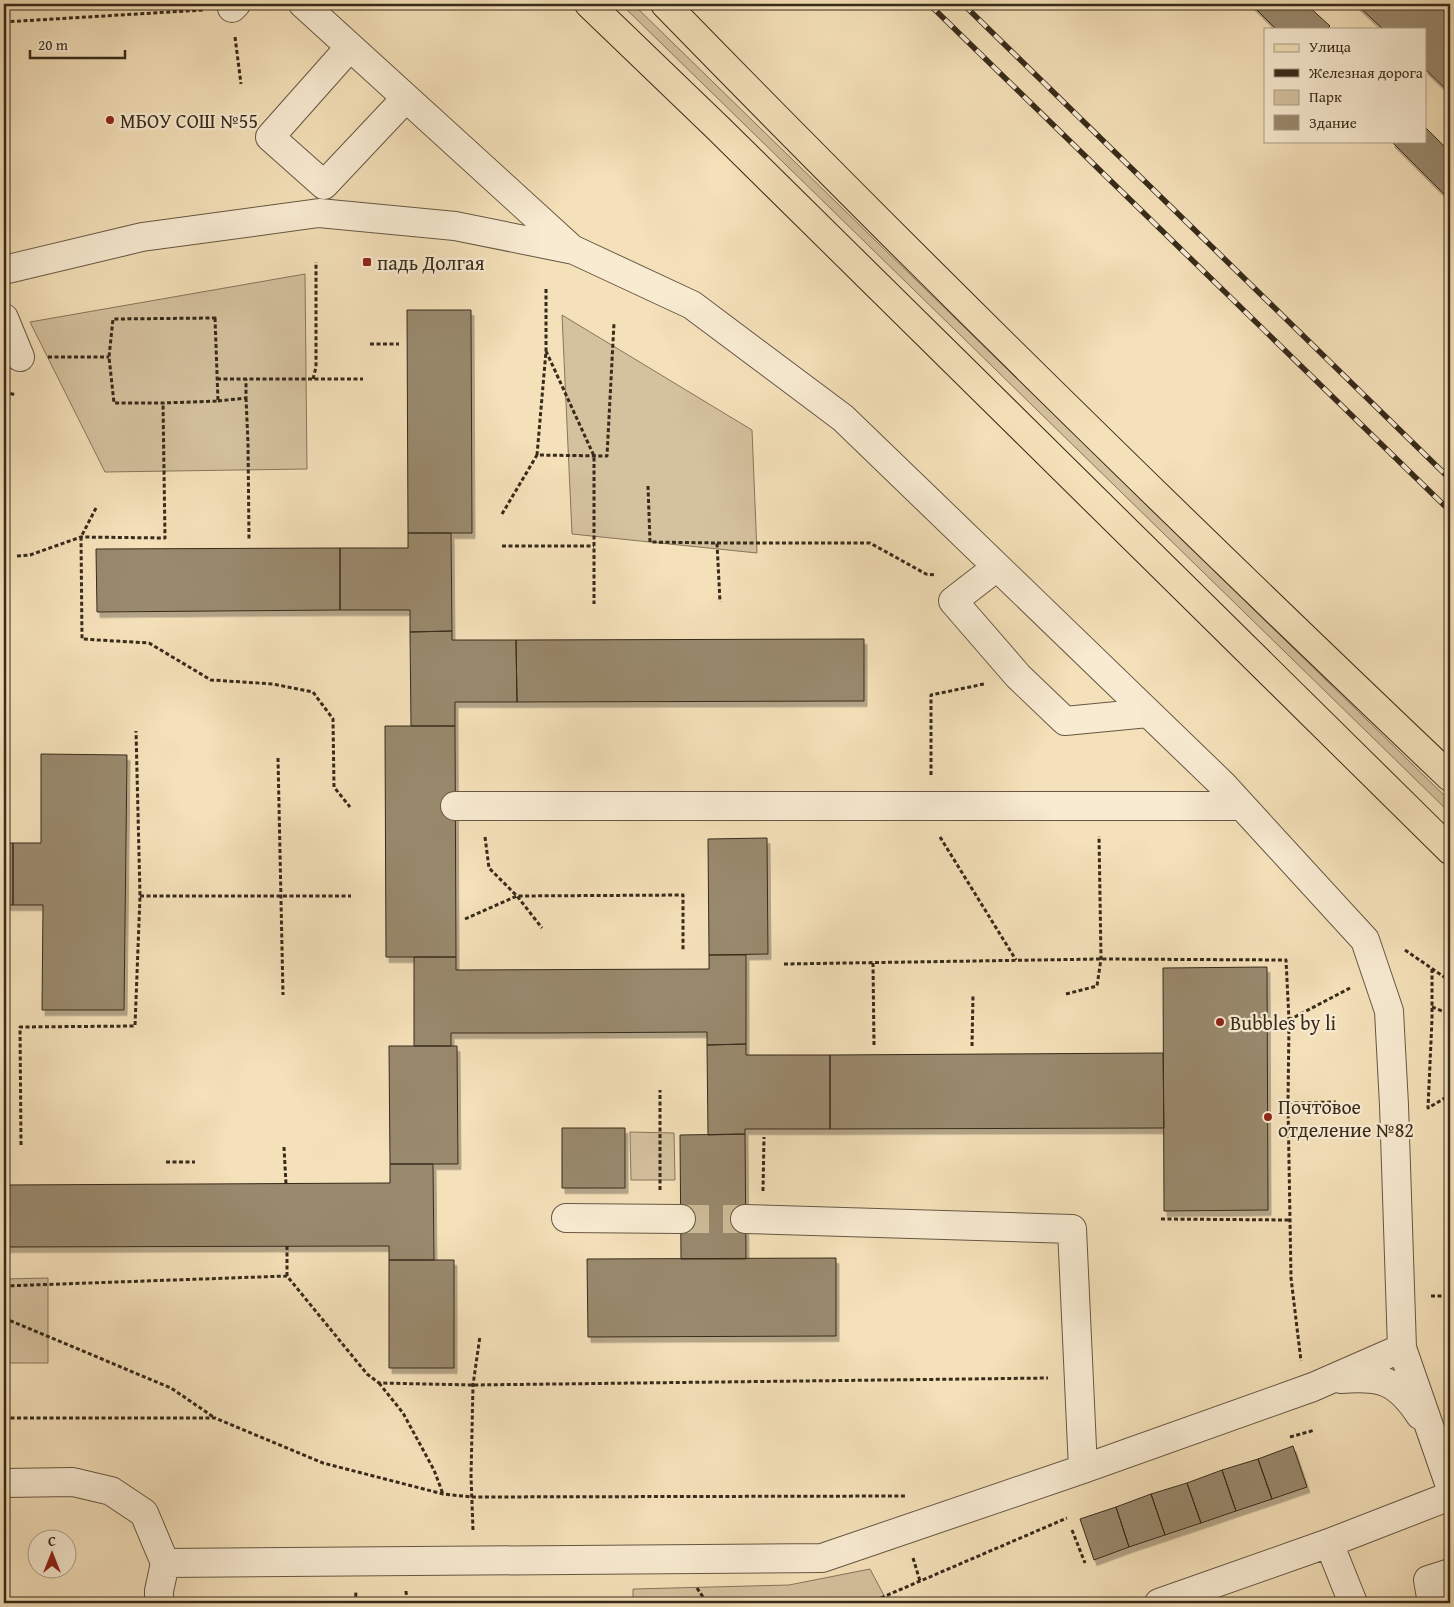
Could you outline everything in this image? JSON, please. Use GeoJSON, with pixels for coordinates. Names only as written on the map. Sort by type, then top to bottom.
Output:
{"type":"FeatureCollection","features":[{"type":"Feature","properties":{"kind":"main road"},"geometry":{"type":"LineString","coordinates":[[589,4],[718,128],[1450,850]]}},
{"type":"Feature","properties":{"kind":"main road"},"geometry":{"type":"LineString","coordinates":[[665,4],[1028,368],[1306,640],[1450,777]]}},
{"type":"Feature","properties":{"kind":"street"},"geometry":{"type":"LineString","coordinates":[[303,4],[574,250]]}},
{"type":"Feature","properties":{"kind":"street"},"geometry":{"type":"LineString","coordinates":[[350,48],[270,137],[324,185],[406,98]]}},
{"type":"Feature","properties":{"kind":"street"},"geometry":{"type":"LineString","coordinates":[[4,270],[142,237],[319,213],[455,226],[574,250],[692,305],[843,418],[1222,784],[1240,806],[1365,940],[1389,1011],[1402,1348],[1416,1391],[1441,1438],[1450,1486]]}},
{"type":"Feature","properties":{"kind":"street"},"geometry":{"type":"LineString","coordinates":[[4,318],[31,357]]}},
{"type":"Feature","properties":{"kind":"street"},"geometry":{"type":"LineString","coordinates":[[997,567],[953,601],[1018,676],[1065,721],[1148,713]]}},
{"type":"Feature","properties":{"kind":"street"},"geometry":{"type":"LineString","coordinates":[[456,806],[1240,806]]}},
{"type":"Feature","properties":{"kind":"street"},"geometry":{"type":"LineString","coordinates":[[566,1218],[670,1219]]}},
{"type":"Feature","properties":{"kind":"street"},"geometry":{"type":"LineString","coordinates":[[754,1219],[1072,1228],[1083,1469]]}},
{"type":"Feature","properties":{"kind":"street"},"geometry":{"type":"LineString","coordinates":[[165,1563],[822,1558],[1083,1469],[1329,1380],[1402,1348]]}},
{"type":"Feature","properties":{"kind":"street"},"geometry":{"type":"LineString","coordinates":[[1329,1380],[1362,1377],[1387,1381],[1408,1398],[1441,1438]]}},
{"type":"Feature","properties":{"kind":"street"},"geometry":{"type":"LineString","coordinates":[[4,1483],[73,1482],[111,1490],[144,1513],[165,1563],[160,1585],[159,1603]]}},
{"type":"Feature","properties":{"kind":"street"},"geometry":{"type":"LineString","coordinates":[[1159,1603],[1329,1543],[1450,1496]]}},
{"type":"Feature","properties":{"kind":"street"},"geometry":{"type":"LineString","coordinates":[[1329,1543],[1353,1603]]}},
{"type":"Feature","properties":{"kind":"street"},"geometry":{"type":"LineString","coordinates":[[1432,1603],[1428,1580],[1450,1573]]}},
{"type":"Feature","properties":{"kind":"path"},"geometry":{"type":"LineString","coordinates":[[4,22],[234,6],[240,84]]}},
{"type":"Feature","properties":{"kind":"path"},"geometry":{"type":"LineString","coordinates":[[313,379],[316,366],[316,262]]}},
{"type":"Feature","properties":{"kind":"path"},"geometry":{"type":"LineString","coordinates":[[502,514],[537,455],[546,351],[546,290]]}},
{"type":"Feature","properties":{"kind":"path"},"geometry":{"type":"LineString","coordinates":[[218,401],[215,318],[113,319],[109,357],[114,403],[218,401],[246,398]]}},
{"type":"Feature","properties":{"kind":"path"},"geometry":{"type":"LineString","coordinates":[[537,455],[607,456],[614,323]]}},
{"type":"Feature","properties":{"kind":"path"},"geometry":{"type":"LineString","coordinates":[[370,344],[399,344]]}},
{"type":"Feature","properties":{"kind":"path"},"geometry":{"type":"LineString","coordinates":[[546,351],[594,456],[594,604]]}},
{"type":"Feature","properties":{"kind":"path"},"geometry":{"type":"LineString","coordinates":[[31,357],[109,357]]}},
{"type":"Feature","properties":{"kind":"path"},"geometry":{"type":"LineString","coordinates":[[217,379],[362,379]]}},
{"type":"Feature","properties":{"kind":"path"},"geometry":{"type":"LineString","coordinates":[[246,379],[249,539]]}},
{"type":"Feature","properties":{"kind":"path"},"geometry":{"type":"LineString","coordinates":[[4,392],[16,395]]}},
{"type":"Feature","properties":{"kind":"path"},"geometry":{"type":"LineString","coordinates":[[18,556],[30,555],[81,537],[164,538],[163,403]]}},
{"type":"Feature","properties":{"kind":"path"},"geometry":{"type":"LineString","coordinates":[[648,486],[650,542],[870,544],[926,574],[944,576]]}},
{"type":"Feature","properties":{"kind":"path"},"geometry":{"type":"LineString","coordinates":[[96,508],[81,537],[82,639],[149,643],[210,680],[273,684],[313,692],[332,719],[334,787],[350,807]]}},
{"type":"Feature","properties":{"kind":"path"},"geometry":{"type":"LineString","coordinates":[[717,544],[720,602]]}},
{"type":"Feature","properties":{"kind":"path"},"geometry":{"type":"LineString","coordinates":[[502,546],[594,546]]}},
{"type":"Feature","properties":{"kind":"path"},"geometry":{"type":"LineString","coordinates":[[1016,960],[933,825],[931,806],[931,695],[1018,676]]}},
{"type":"Feature","properties":{"kind":"path"},"geometry":{"type":"LineString","coordinates":[[21,1145],[20,1027],[135,1026],[140,896],[136,731]]}},
{"type":"Feature","properties":{"kind":"path"},"geometry":{"type":"LineString","coordinates":[[278,758],[283,995]]}},
{"type":"Feature","properties":{"kind":"path"},"geometry":{"type":"LineString","coordinates":[[485,844],[489,868],[517,896],[542,928]]}},
{"type":"Feature","properties":{"kind":"path"},"geometry":{"type":"LineString","coordinates":[[1066,994],[1097,986],[1101,959],[1099,846]]}},
{"type":"Feature","properties":{"kind":"path"},"geometry":{"type":"LineString","coordinates":[[465,919],[517,896],[683,895],[683,951]]}},
{"type":"Feature","properties":{"kind":"path"},"geometry":{"type":"LineString","coordinates":[[140,896],[351,896]]}},
{"type":"Feature","properties":{"kind":"path"},"geometry":{"type":"LineString","coordinates":[[1404,950],[1450,981]]}},
{"type":"Feature","properties":{"kind":"path"},"geometry":{"type":"LineString","coordinates":[[784,964],[1101,959],[1286,960],[1289,1020],[1288,1103],[1291,1278],[1301,1361]]}},
{"type":"Feature","properties":{"kind":"path"},"geometry":{"type":"LineString","coordinates":[[873,963],[874,1046]]}},
{"type":"Feature","properties":{"kind":"path"},"geometry":{"type":"LineString","coordinates":[[1432,969],[1428,1108],[1450,1095]]}},
{"type":"Feature","properties":{"kind":"path"},"geometry":{"type":"LineString","coordinates":[[1289,1020],[1350,988]]}},
{"type":"Feature","properties":{"kind":"path"},"geometry":{"type":"LineString","coordinates":[[972,1046],[973,995]]}},
{"type":"Feature","properties":{"kind":"path"},"geometry":{"type":"LineString","coordinates":[[1432,1007],[1450,1014]]}},
{"type":"Feature","properties":{"kind":"path"},"geometry":{"type":"LineString","coordinates":[[660,1090],[670,1219]]}},
{"type":"Feature","properties":{"kind":"path"},"geometry":{"type":"LineString","coordinates":[[1288,1103],[1336,1102]]}},
{"type":"Feature","properties":{"kind":"path"},"geometry":{"type":"LineString","coordinates":[[754,1219],[764,1137]]}},
{"type":"Feature","properties":{"kind":"path"},"geometry":{"type":"LineString","coordinates":[[284,1147],[286,1184]]}},
{"type":"Feature","properties":{"kind":"path"},"geometry":{"type":"LineString","coordinates":[[166,1162],[195,1162]]}},
{"type":"Feature","properties":{"kind":"path"},"geometry":{"type":"LineString","coordinates":[[1161,1219],[1290,1220]]}},
{"type":"Feature","properties":{"kind":"path"},"geometry":{"type":"LineString","coordinates":[[287,1246],[288,1276],[367,1374],[379,1383],[403,1414],[434,1470],[443,1494]]}},
{"type":"Feature","properties":{"kind":"path"},"geometry":{"type":"LineString","coordinates":[[4,1286],[288,1276]]}},
{"type":"Feature","properties":{"kind":"path"},"geometry":{"type":"LineString","coordinates":[[1427,1296],[1450,1296]]}},
{"type":"Feature","properties":{"kind":"path"},"geometry":{"type":"LineString","coordinates":[[4,1318],[171,1388],[215,1418],[323,1464],[443,1494],[472,1498],[915,1496]]}},
{"type":"Feature","properties":{"kind":"path"},"geometry":{"type":"LineString","coordinates":[[473,1516],[473,1385],[480,1336]]}},
{"type":"Feature","properties":{"kind":"path"},"geometry":{"type":"LineString","coordinates":[[379,1383],[473,1385],[1078,1377]]}},
{"type":"Feature","properties":{"kind":"path"},"geometry":{"type":"LineString","coordinates":[[4,1418],[215,1418]]}},
{"type":"Feature","properties":{"kind":"path"},"geometry":{"type":"LineString","coordinates":[[1290,1437],[1315,1430]]}},
{"type":"Feature","properties":{"kind":"path"},"geometry":{"type":"LineString","coordinates":[[869,1603],[1067,1518]]}},
{"type":"Feature","properties":{"kind":"path"},"geometry":{"type":"LineString","coordinates":[[1072,1530],[1085,1563]]}},
{"type":"Feature","properties":{"kind":"path"},"geometry":{"type":"LineString","coordinates":[[912,1555],[920,1581]]}},
{"type":"Feature","properties":{"kind":"path"},"geometry":{"type":"LineString","coordinates":[[356,1595],[356,1603]]}},
{"type":"Feature","properties":{"kind":"green space"},"geometry":{"type":"Polygon","coordinates":[[[621,4],[633,4],[1450,801],[1450,813],[621,4]]]}},
{"type":"Feature","properties":{"kind":"green space"},"geometry":{"type":"Polygon","coordinates":[[[305,274],[307,469],[105,472],[30,322],[305,274]]]}},
{"type":"Feature","properties":{"kind":"green space"},"geometry":{"type":"Polygon","coordinates":[[[562,315],[752,430],[757,553],[572,534],[562,315]]]}},
{"type":"Feature","properties":{"kind":"green space"},"geometry":{"type":"Polygon","coordinates":[[[630,1132],[674,1133],[675,1180],[631,1180],[630,1132]]]}},
{"type":"Feature","properties":{"kind":"green space"},"geometry":{"type":"Polygon","coordinates":[[[48,1278],[48,1363],[4,1363],[4,1279],[48,1278]]]}},
{"type":"Feature","properties":{"kind":"green space"},"geometry":{"type":"Polygon","coordinates":[[[870,1569],[888,1603],[633,1603],[633,1589],[789,1585],[870,1569]]]}},
{"type":"Feature","properties":{"kind":"building"},"geometry":{"type":"Polygon","coordinates":[[[1251,4],[1306,4],[1330,26],[1328,28],[1275,28],[1251,4]]]}},
{"type":"Feature","properties":{"kind":"building"},"geometry":{"type":"Polygon","coordinates":[[[1356,4],[1443,4],[1450,11],[1450,93],[1426,70],[1426,28],[1382,28],[1356,4]]]}},
{"type":"Feature","properties":{"kind":"building"},"geometry":{"type":"Polygon","coordinates":[[[1426,128],[1450,152],[1450,200],[1392,142],[1426,142],[1426,128]]]}},
{"type":"Feature","properties":{"kind":"building"},"geometry":{"type":"Polygon","coordinates":[[[407,310],[471,310],[472,533],[408,533],[407,310]]]}},
{"type":"Feature","properties":{"kind":"building"},"geometry":{"type":"Polygon","coordinates":[[[408,533],[451,533],[452,631],[410,632],[410,610],[340,610],[340,548],[408,548],[408,533]]]}},
{"type":"Feature","properties":{"kind":"building"},"geometry":{"type":"Polygon","coordinates":[[[340,548],[340,610],[97,612],[96,549],[340,548]]]}},
{"type":"Feature","properties":{"kind":"building"},"geometry":{"type":"Polygon","coordinates":[[[452,631],[452,640],[516,640],[517,702],[455,702],[455,726],[411,726],[410,632],[452,631]]]}},
{"type":"Feature","properties":{"kind":"building"},"geometry":{"type":"Polygon","coordinates":[[[864,639],[864,701],[517,702],[516,640],[864,639]]]}},
{"type":"Feature","properties":{"kind":"building"},"geometry":{"type":"Polygon","coordinates":[[[385,726],[455,726],[456,957],[386,957],[385,726]]]}},
{"type":"Feature","properties":{"kind":"building"},"geometry":{"type":"Polygon","coordinates":[[[41,754],[127,755],[124,1010],[42,1010],[43,905],[13,905],[13,843],[41,843],[41,754]]]}},
{"type":"Feature","properties":{"kind":"building"},"geometry":{"type":"Polygon","coordinates":[[[767,838],[768,954],[709,955],[708,839],[767,838]]]}},
{"type":"Feature","properties":{"kind":"building"},"geometry":{"type":"Polygon","coordinates":[[[4,843],[13,843],[13,905],[4,905],[4,843]]]}},
{"type":"Feature","properties":{"kind":"building"},"geometry":{"type":"Polygon","coordinates":[[[709,955],[746,955],[746,1044],[707,1045],[707,1032],[451,1033],[451,1046],[414,1046],[414,957],[456,957],[456,970],[709,969],[709,955]]]}},
{"type":"Feature","properties":{"kind":"building"},"geometry":{"type":"Polygon","coordinates":[[[1267,967],[1268,1210],[1164,1211],[1163,968],[1267,967]]]}},
{"type":"Feature","properties":{"kind":"building"},"geometry":{"type":"Polygon","coordinates":[[[746,1044],[746,1055],[830,1055],[830,1129],[745,1129],[745,1134],[708,1135],[707,1045],[746,1044]]]}},
{"type":"Feature","properties":{"kind":"building"},"geometry":{"type":"Polygon","coordinates":[[[389,1046],[457,1046],[458,1164],[390,1164],[389,1046]]]}},
{"type":"Feature","properties":{"kind":"building"},"geometry":{"type":"Polygon","coordinates":[[[1163,1053],[1164,1128],[830,1129],[830,1055],[1163,1053]]]}},
{"type":"Feature","properties":{"kind":"building"},"geometry":{"type":"Polygon","coordinates":[[[562,1128],[625,1128],[625,1188],[562,1188],[562,1128]]]}},
{"type":"Feature","properties":{"kind":"building"},"geometry":{"type":"Polygon","coordinates":[[[745,1134],[746,1259],[681,1259],[680,1135],[745,1134]]]}},
{"type":"Feature","properties":{"kind":"building"},"geometry":{"type":"Polygon","coordinates":[[[390,1164],[433,1164],[434,1260],[389,1260],[389,1246],[4,1247],[4,1185],[390,1183],[390,1164]]]}},
{"type":"Feature","properties":{"kind":"building"},"geometry":{"type":"Polygon","coordinates":[[[836,1258],[836,1336],[588,1337],[587,1259],[836,1258]]]}},
{"type":"Feature","properties":{"kind":"building"},"geometry":{"type":"Polygon","coordinates":[[[389,1260],[454,1260],[454,1368],[389,1368],[389,1260]]]}},
{"type":"Feature","properties":{"kind":"building"},"geometry":{"type":"Polygon","coordinates":[[[1293,1446],[1307,1487],[1272,1499],[1258,1459],[1293,1446]]]}},
{"type":"Feature","properties":{"kind":"building"},"geometry":{"type":"Polygon","coordinates":[[[1258,1459],[1272,1499],[1236,1511],[1222,1470],[1258,1459]]]}},
{"type":"Feature","properties":{"kind":"building"},"geometry":{"type":"Polygon","coordinates":[[[1222,1470],[1236,1511],[1201,1523],[1187,1483],[1222,1470]]]}},
{"type":"Feature","properties":{"kind":"building"},"geometry":{"type":"Polygon","coordinates":[[[1187,1483],[1201,1523],[1165,1535],[1151,1494],[1187,1483]]]}},
{"type":"Feature","properties":{"kind":"building"},"geometry":{"type":"Polygon","coordinates":[[[1151,1494],[1165,1535],[1129,1547],[1116,1507],[1151,1494]]]}},
{"type":"Feature","properties":{"kind":"building"},"geometry":{"type":"Polygon","coordinates":[[[1116,1507],[1129,1547],[1094,1560],[1080,1519],[1116,1507]]]}},
{"type":"Feature","properties":{"kind":"tunnel"},"geometry":{"type":"LineString","coordinates":[[681,1219],[745,1219]]}},
{"type":"Feature","properties":{"kind":"railway"},"geometry":{"type":"LineString","coordinates":[[929,4],[1450,511]]}},
{"type":"Feature","properties":{"kind":"railway"},"geometry":{"type":"LineString","coordinates":[[963,4],[1450,479]]}},
{"type":"Feature","properties":{"kind":"place","name":"МБОУ СОШ №55"},"geometry":{"type":"Point","coordinates":[110,120]}},
{"type":"Feature","properties":{"kind":"place","name":"падь Долгая"},"geometry":{"type":"Point","coordinates":[367,262]}},
{"type":"Feature","properties":{"kind":"place","name":"Bubbles by li"},"geometry":{"type":"Point","coordinates":[1220,1022]}},
{"type":"Feature","properties":{"kind":"place","name":"Почтовое отделение №82"},"geometry":{"type":"Point","coordinates":[1268,1117]}}]}
